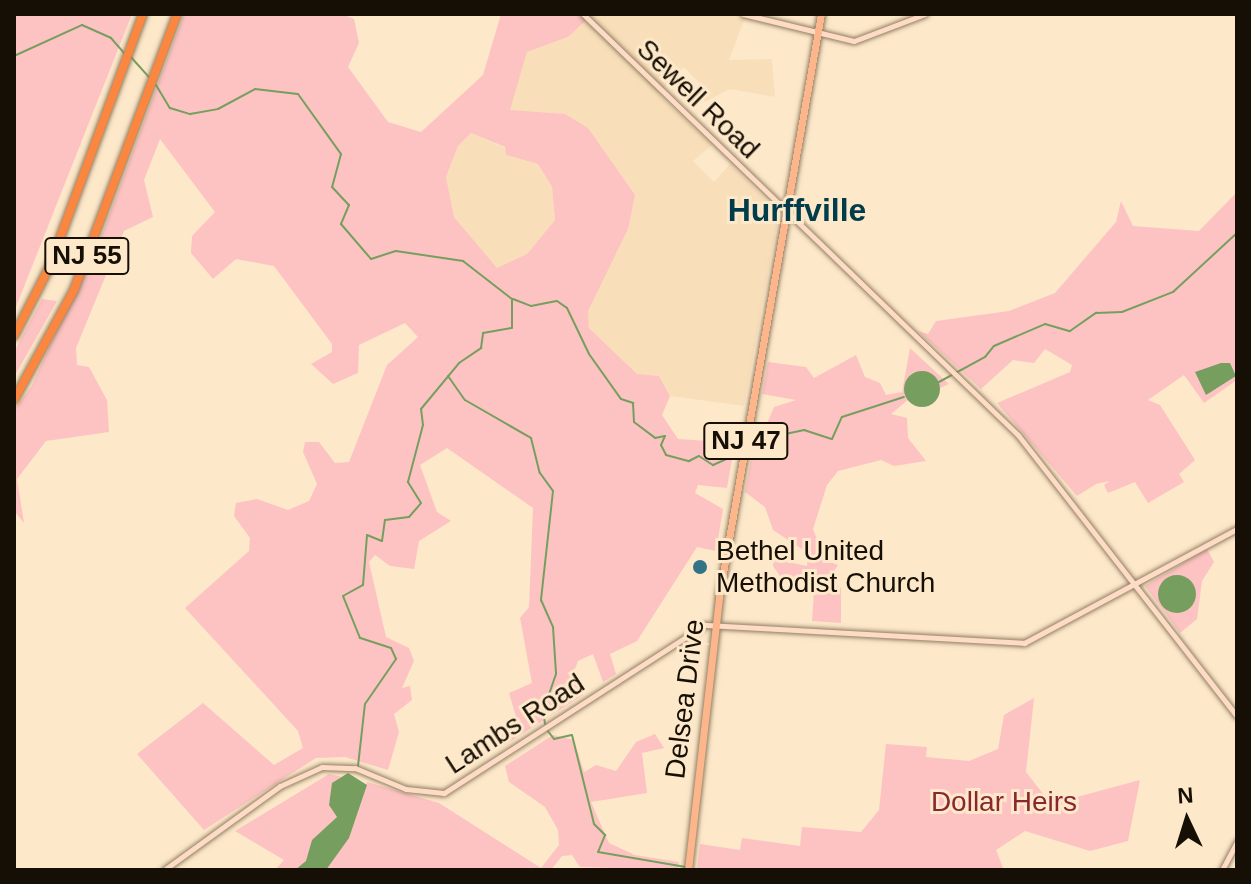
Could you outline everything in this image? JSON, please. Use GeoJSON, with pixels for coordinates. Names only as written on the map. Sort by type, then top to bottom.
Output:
{"type":"FeatureCollection","features":[{"type":"Feature","properties":{"kind":"highway","name":"NJ 55"},"geometry":{"type":"LineString","coordinates":[[14,336],[49,268],[143,14]]}},
{"type":"Feature","properties":{"kind":"highway","name":"NJ 55"},"geometry":{"type":"LineString","coordinates":[[14,400],[74,290],[177,14]]}},
{"type":"Feature","properties":{"kind":"main road","name":"Sewell Road"},"geometry":{"type":"LineString","coordinates":[[583,14],[1029,447],[1237,716]]}},
{"type":"Feature","properties":{"kind":"main road"},"geometry":{"type":"LineString","coordinates":[[743,14],[817,34],[860,41],[925,14]]}},
{"type":"Feature","properties":{"kind":"main road","name":"Delsea Drive"},"geometry":{"type":"LineString","coordinates":[[688,870],[715,623],[821,14]]}},
{"type":"Feature","properties":{"kind":"main road"},"geometry":{"type":"LineString","coordinates":[[715,623],[1014,644],[1042,636],[1237,529]]}},
{"type":"Feature","properties":{"kind":"main road","name":"Lambs Road"},"geometry":{"type":"LineString","coordinates":[[164,870],[311,770],[355,768],[406,789],[440,794],[715,623]]}},
{"type":"Feature","properties":{"kind":"main road"},"geometry":{"type":"LineString","coordinates":[[1222,870],[1237,842]]}},
{"type":"Feature","properties":{"kind":"shaded area"},"geometry":{"type":"Polygon","coordinates":[[[593,14],[732,14],[745,18],[729,60],[772,59],[775,97],[730,89],[705,102],[699,94],[704,88],[684,67],[658,94],[712,145],[693,161],[714,182],[730,164],[779,213],[744,406],[670,396],[659,376],[637,375],[589,328],[587,311],[628,229],[509,111],[527,52],[568,37],[593,14]]]}},
{"type":"Feature","properties":{"kind":"shaded area"},"geometry":{"type":"Polygon","coordinates":[[[471,133],[505,148],[506,155],[538,164],[552,187],[555,220],[527,254],[497,269],[454,217],[446,177],[458,146],[471,133]]]}},
{"type":"Feature","properties":{"kind":"shaded area"},"geometry":{"type":"Polygon","coordinates":[[[1230,363],[1236,376],[1206,395],[1195,372],[1230,363]]]}},
{"type":"Feature","properties":{"kind":"shaded area"},"geometry":{"type":"Polygon","coordinates":[[[922,371],[935,376],[940,389],[935,402],[922,407],[909,402],[904,389],[909,376],[922,371]]]}},
{"type":"Feature","properties":{"kind":"shaded area"},"geometry":{"type":"Polygon","coordinates":[[[1177,575],[1190,581],[1196,594],[1190,607],[1177,613],[1164,607],[1158,594],[1164,581],[1177,575]]]}},
{"type":"Feature","properties":{"kind":"shaded area"},"geometry":{"type":"Polygon","coordinates":[[[348,773],[367,785],[349,838],[326,870],[295,870],[306,861],[312,840],[337,817],[329,805],[332,783],[348,773]]]}},
{"type":"Feature","properties":{"kind":"green space"},"geometry":{"type":"Polygon","coordinates":[[[14,14],[132,14],[14,312],[14,14]]]}},
{"type":"Feature","properties":{"kind":"green space"},"geometry":{"type":"Polygon","coordinates":[[[184,14],[342,14],[354,19],[359,43],[348,67],[388,122],[421,132],[483,75],[501,14],[593,14],[568,37],[527,52],[510,110],[565,114],[588,128],[635,195],[628,229],[588,311],[589,328],[637,374],[659,376],[670,396],[662,415],[678,439],[708,441],[724,429],[737,431],[727,488],[698,485],[695,493],[723,509],[716,551],[697,547],[637,641],[610,654],[616,674],[603,682],[593,654],[578,661],[573,674],[583,695],[500,748],[504,724],[517,720],[509,693],[532,683],[520,618],[529,607],[533,508],[447,448],[420,465],[437,512],[451,521],[419,541],[414,569],[390,566],[375,555],[369,562],[386,637],[409,648],[414,661],[402,688],[410,686],[412,700],[394,714],[399,732],[388,770],[345,757],[316,758],[204,830],[137,754],[203,703],[274,765],[303,748],[298,731],[185,608],[249,551],[250,538],[234,516],[236,503],[257,499],[288,510],[309,501],[317,484],[303,452],[305,442],[319,442],[335,463],[349,462],[387,365],[418,337],[405,323],[359,345],[358,373],[333,384],[311,364],[332,352],[332,344],[274,266],[236,259],[213,279],[191,253],[192,236],[215,212],[160,139],[144,180],[153,217],[124,231],[76,348],[77,365],[89,367],[107,400],[109,432],[46,441],[17,479],[24,523],[14,511],[14,410],[31,387],[103,232],[184,14]],[[471,133],[458,146],[446,177],[454,217],[497,268],[527,254],[555,220],[552,187],[538,164],[506,155],[505,147],[471,133]]]}},
{"type":"Feature","properties":{"kind":"green space"},"geometry":{"type":"Polygon","coordinates":[[[1237,192],[1237,380],[1204,403],[1184,375],[1148,400],[1160,405],[1195,460],[1179,474],[1184,482],[1148,503],[1135,482],[1108,493],[1104,485],[1110,481],[1096,484],[1077,496],[997,403],[1070,372],[1072,365],[1045,349],[1034,363],[1013,360],[981,389],[918,331],[928,334],[936,321],[1009,311],[1055,293],[1116,222],[1121,201],[1133,226],[1199,231],[1237,192]]]}},
{"type":"Feature","properties":{"kind":"green space"},"geometry":{"type":"Polygon","coordinates":[[[42,299],[57,301],[14,377],[14,352],[42,299]]]}},
{"type":"Feature","properties":{"kind":"green space"},"geometry":{"type":"Polygon","coordinates":[[[910,348],[949,384],[940,388],[933,404],[908,400],[891,414],[907,418],[908,438],[926,461],[894,466],[881,460],[838,471],[827,485],[813,529],[825,560],[838,565],[828,580],[841,588],[841,623],[812,621],[814,591],[806,578],[780,576],[773,566],[773,559],[807,566],[808,553],[773,530],[765,507],[745,492],[756,431],[766,426],[774,407],[796,400],[762,394],[768,362],[806,367],[814,378],[856,355],[865,377],[880,383],[886,395],[902,392],[910,348]]]}},
{"type":"Feature","properties":{"kind":"green space"},"geometry":{"type":"Polygon","coordinates":[[[1207,549],[1214,562],[1202,581],[1197,619],[1180,633],[1145,586],[1207,549]]]}},
{"type":"Feature","properties":{"kind":"green space","name":"Dollar Heirs"},"geometry":{"type":"Polygon","coordinates":[[[1034,698],[1026,772],[1051,804],[1140,780],[1128,841],[1090,851],[1025,831],[996,850],[1004,870],[697,870],[700,844],[740,850],[742,838],[800,846],[802,827],[861,832],[879,810],[886,744],[927,747],[926,757],[969,761],[998,749],[1004,715],[1034,698]]]}},
{"type":"Feature","properties":{"kind":"green space"},"geometry":{"type":"Polygon","coordinates":[[[655,734],[664,748],[642,753],[647,793],[591,802],[609,843],[635,855],[679,862],[678,870],[580,867],[572,855],[562,856],[551,870],[275,870],[284,860],[235,831],[329,774],[342,777],[329,803],[337,817],[311,847],[349,837],[367,782],[439,803],[541,868],[559,845],[558,830],[545,807],[509,782],[505,766],[553,735],[574,740],[584,772],[596,765],[616,771],[636,742],[655,734]]]}},
{"type":"Feature","properties":{"kind":"waterway"},"geometry":{"type":"LineString","coordinates":[[14,56],[82,25],[111,38],[125,54]]}},
{"type":"Feature","properties":{"kind":"waterway"},"geometry":{"type":"LineString","coordinates":[[130,56],[149,77]]}},
{"type":"Feature","properties":{"kind":"waterway"},"geometry":{"type":"LineString","coordinates":[[156,85],[170,108],[190,114],[218,109],[255,89],[298,94],[341,154],[332,187],[349,205],[341,224],[371,259],[396,251],[463,261],[512,299]]}},
{"type":"Feature","properties":{"kind":"waterway"},"geometry":{"type":"LineString","coordinates":[[939,382],[985,357],[994,346],[1045,324],[1070,331],[1096,313],[1122,312],[1173,292],[1237,233]]}},
{"type":"Feature","properties":{"kind":"waterway"},"geometry":{"type":"LineString","coordinates":[[513,299],[531,306],[557,301],[567,308],[589,354],[621,399],[633,403],[634,422],[655,438],[665,436],[661,445],[666,455],[689,461],[699,456],[713,465],[740,453]]}},
{"type":"Feature","properties":{"kind":"waterway"},"geometry":{"type":"LineString","coordinates":[[358,766],[365,704],[396,659],[391,648],[360,638],[343,596],[363,585],[367,535],[382,541],[385,520],[409,517],[421,503],[408,482],[423,425],[421,409],[459,363],[481,348],[483,333],[512,328],[512,300]]}},
{"type":"Feature","properties":{"kind":"waterway"},"geometry":{"type":"LineString","coordinates":[[448,376],[465,400],[531,438],[540,473],[553,491],[541,600],[553,627],[556,674],[543,711],[545,724]]}},
{"type":"Feature","properties":{"kind":"waterway"},"geometry":{"type":"LineString","coordinates":[[747,453],[760,451],[771,437],[804,430],[832,439],[842,417],[904,397]]}},
{"type":"Feature","properties":{"kind":"waterway"},"geometry":{"type":"LineString","coordinates":[[547,730],[554,739],[572,735],[594,824],[605,835],[598,852],[686,867]]}},
{"type":"Feature","properties":{"kind":"place","name":"Bethel United Methodist Church"},"geometry":{"type":"Point","coordinates":[700,567]}},
{"type":"Feature","properties":{"kind":"district","name":"Hurffville"},"geometry":{"type":"Point","coordinates":[797,210]}}]}
